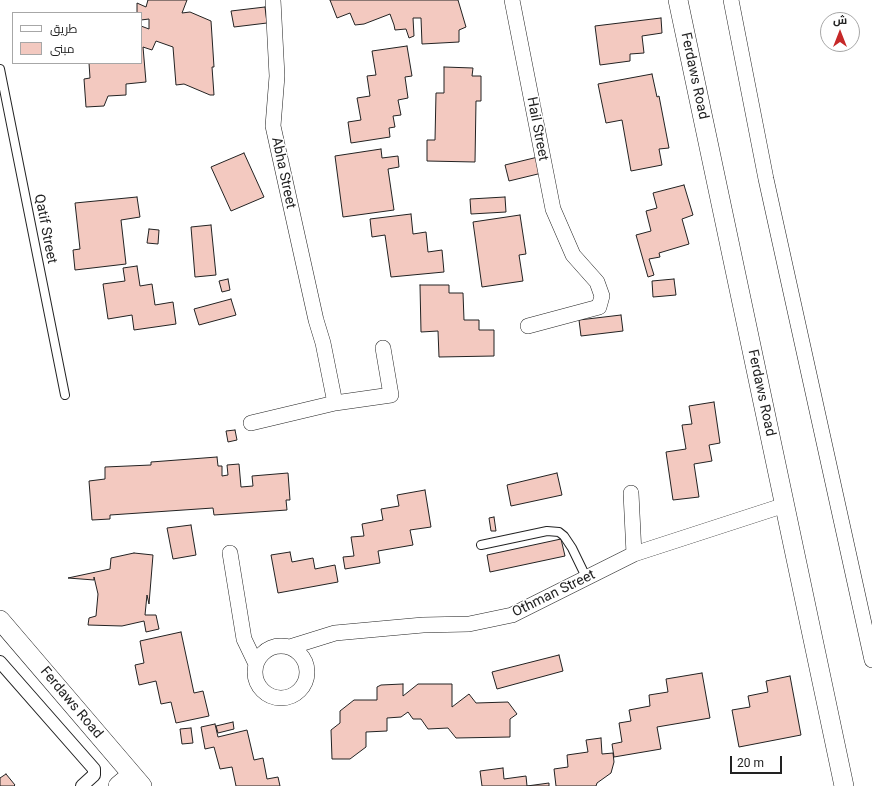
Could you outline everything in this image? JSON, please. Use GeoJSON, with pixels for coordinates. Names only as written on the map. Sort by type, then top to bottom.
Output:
{"type":"FeatureCollection","features":[{"type":"Feature","properties":{"kind":"street","name":"Abha Street"},"geometry":{"type":"LineString","coordinates":[[273,0],[277,76],[273,126],[316,320],[323,343],[335,403]]}},
{"type":"Feature","properties":{"kind":"street","name":"Hail Street"},"geometry":{"type":"LineString","coordinates":[[512,0],[553,210],[573,255],[597,282],[602,296],[599,307],[528,326]]}},
{"type":"Feature","properties":{"kind":"street","name":"Ferdaws Road"},"geometry":{"type":"LineString","coordinates":[[678,0],[844,786]]}},
{"type":"Feature","properties":{"kind":"street"},"geometry":{"type":"LineString","coordinates":[[731,0],[770,194],[870,643],[872,660]]}},
{"type":"Feature","properties":{"kind":"street"},"geometry":{"type":"LineString","coordinates":[[251,423],[335,403],[391,395],[383,348]]}},
{"type":"Feature","properties":{"kind":"street"},"geometry":{"type":"LineString","coordinates":[[631,493],[634,554]]}},
{"type":"Feature","properties":{"kind":"street","name":"Othman Street"},"geometry":{"type":"LineString","coordinates":[[290,647],[334,633],[423,625],[469,624],[512,615],[587,579],[634,554],[785,505]]}},
{"type":"Feature","properties":{"kind":"street"},"geometry":{"type":"LineString","coordinates":[[230,553],[244,639],[256,664]]}},
{"type":"Feature","properties":{"kind":"street","name":"Ferdaws Road"},"geometry":{"type":"LineString","coordinates":[[0,620],[130,782]]}},
{"type":"Feature","properties":{"kind":"street"},"geometry":{"type":"LineString","coordinates":[[272,647],[290,647],[302,656],[306,663],[306,679],[303,686],[290,696],[282,698],[274,697],[266,694],[256,681],[256,664],[259,657],[272,647]]}},
{"type":"Feature","properties":{"kind":"street"},"geometry":{"type":"LineString","coordinates":[[0,662],[94,769],[94,775],[82,786]]}},
{"type":"Feature","properties":{"kind":"lane","name":"Qatif Street"},"geometry":{"type":"LineString","coordinates":[[0,69],[65,395]]}},
{"type":"Feature","properties":{"kind":"lane"},"geometry":{"type":"LineString","coordinates":[[481,545],[547,531],[559,532],[564,536],[572,548],[587,579]]}},
{"type":"Feature","properties":{"kind":"building"},"geometry":{"type":"Polygon","coordinates":[[[148,0],[187,0],[182,13],[190,12],[211,21],[214,95],[210,95],[184,84],[176,85],[173,47],[156,41],[152,50],[143,47],[146,82],[126,84],[126,95],[108,96],[104,106],[86,107],[84,79],[90,78],[89,64],[142,64],[142,26],[149,29],[149,19],[142,20],[142,12],[137,12],[137,3],[146,7],[148,0]]]}},
{"type":"Feature","properties":{"kind":"building"},"geometry":{"type":"Polygon","coordinates":[[[330,0],[458,0],[466,27],[459,30],[459,42],[422,44],[421,18],[413,18],[414,36],[409,38],[406,29],[395,30],[390,14],[364,24],[355,25],[350,13],[337,18],[330,0]]]}},
{"type":"Feature","properties":{"kind":"building"},"geometry":{"type":"Polygon","coordinates":[[[265,7],[267,23],[234,27],[231,11],[265,7]]]}},
{"type":"Feature","properties":{"kind":"building"},"geometry":{"type":"Polygon","coordinates":[[[661,18],[662,33],[642,36],[644,53],[630,54],[630,61],[600,65],[595,26],[661,18]]]}},
{"type":"Feature","properties":{"kind":"building"},"geometry":{"type":"Polygon","coordinates":[[[407,46],[412,76],[405,77],[408,98],[398,100],[401,115],[393,116],[395,127],[389,128],[390,137],[351,143],[348,122],[361,120],[357,98],[370,96],[367,76],[376,75],[372,51],[407,46]]]}},
{"type":"Feature","properties":{"kind":"building"},"geometry":{"type":"Polygon","coordinates":[[[444,67],[473,68],[472,76],[481,76],[481,101],[476,101],[475,162],[427,161],[427,140],[435,140],[436,93],[444,93],[444,67]]]}},
{"type":"Feature","properties":{"kind":"building"},"geometry":{"type":"Polygon","coordinates":[[[652,74],[657,97],[659,96],[669,148],[659,149],[662,165],[631,171],[622,120],[606,123],[598,84],[652,74]]]}},
{"type":"Feature","properties":{"kind":"building"},"geometry":{"type":"Polygon","coordinates":[[[381,149],[382,158],[398,156],[399,167],[388,169],[394,210],[343,217],[335,156],[381,149]]]}},
{"type":"Feature","properties":{"kind":"building"},"geometry":{"type":"Polygon","coordinates":[[[244,153],[264,197],[231,211],[211,167],[244,153]]]}},
{"type":"Feature","properties":{"kind":"building"},"geometry":{"type":"Polygon","coordinates":[[[538,157],[542,173],[509,181],[505,165],[538,157]]]}},
{"type":"Feature","properties":{"kind":"building"},"geometry":{"type":"Polygon","coordinates":[[[684,185],[693,215],[682,219],[689,244],[659,253],[660,257],[649,259],[654,275],[648,277],[636,235],[651,231],[646,211],[657,208],[653,193],[684,185]]]}},
{"type":"Feature","properties":{"kind":"building"},"geometry":{"type":"Polygon","coordinates":[[[137,197],[140,217],[121,220],[126,264],[75,270],[73,250],[80,249],[75,203],[137,197]]]}},
{"type":"Feature","properties":{"kind":"building"},"geometry":{"type":"Polygon","coordinates":[[[505,197],[506,212],[471,214],[470,199],[505,197]]]}},
{"type":"Feature","properties":{"kind":"building"},"geometry":{"type":"Polygon","coordinates":[[[411,214],[413,234],[426,232],[428,252],[442,250],[444,272],[391,277],[385,235],[372,237],[370,219],[411,214]]]}},
{"type":"Feature","properties":{"kind":"building"},"geometry":{"type":"Polygon","coordinates":[[[520,215],[526,254],[519,255],[523,281],[482,287],[473,222],[520,215]]]}},
{"type":"Feature","properties":{"kind":"building"},"geometry":{"type":"Polygon","coordinates":[[[211,225],[216,275],[195,277],[191,227],[211,225]]]}},
{"type":"Feature","properties":{"kind":"building"},"geometry":{"type":"Polygon","coordinates":[[[149,229],[159,230],[158,244],[147,243],[149,229]]]}},
{"type":"Feature","properties":{"kind":"building"},"geometry":{"type":"Polygon","coordinates":[[[137,266],[140,286],[152,284],[155,305],[173,302],[176,324],[134,330],[132,315],[108,319],[103,284],[125,281],[123,268],[137,266]]]}},
{"type":"Feature","properties":{"kind":"building"},"geometry":{"type":"Polygon","coordinates":[[[228,279],[230,290],[222,292],[219,281],[228,279]]]}},
{"type":"Feature","properties":{"kind":"building"},"geometry":{"type":"Polygon","coordinates":[[[674,279],[676,295],[653,297],[652,281],[674,279]]]}},
{"type":"Feature","properties":{"kind":"building"},"geometry":{"type":"Polygon","coordinates":[[[420,285],[449,285],[449,293],[463,293],[464,320],[479,320],[479,330],[494,330],[494,356],[439,357],[438,331],[421,332],[420,285]]]}},
{"type":"Feature","properties":{"kind":"building"},"geometry":{"type":"Polygon","coordinates":[[[231,299],[236,315],[199,325],[194,309],[231,299]]]}},
{"type":"Feature","properties":{"kind":"building"},"geometry":{"type":"Polygon","coordinates":[[[621,315],[623,331],[581,336],[579,320],[621,315]]]}},
{"type":"Feature","properties":{"kind":"building"},"geometry":{"type":"Polygon","coordinates":[[[714,402],[720,443],[709,445],[712,461],[694,464],[699,497],[673,500],[666,452],[686,449],[682,425],[692,424],[689,406],[714,402]]]}},
{"type":"Feature","properties":{"kind":"building"},"geometry":{"type":"Polygon","coordinates":[[[235,430],[237,440],[228,442],[226,431],[235,430]]]}},
{"type":"Feature","properties":{"kind":"building"},"geometry":{"type":"Polygon","coordinates":[[[217,457],[218,466],[222,466],[222,476],[228,475],[227,465],[239,464],[241,487],[253,486],[252,476],[288,473],[290,500],[286,500],[287,510],[214,515],[213,508],[110,515],[110,519],[92,520],[89,481],[105,479],[105,467],[151,465],[151,462],[217,457]]]}},
{"type":"Feature","properties":{"kind":"building"},"geometry":{"type":"Polygon","coordinates":[[[557,473],[562,495],[511,506],[507,485],[557,473]]]}},
{"type":"Feature","properties":{"kind":"building"},"geometry":{"type":"Polygon","coordinates":[[[425,490],[431,527],[410,530],[413,545],[378,551],[380,563],[345,569],[343,557],[354,556],[351,537],[364,536],[362,524],[383,520],[381,509],[399,506],[397,495],[425,490]]]}},
{"type":"Feature","properties":{"kind":"building"},"geometry":{"type":"Polygon","coordinates":[[[494,517],[496,531],[491,531],[489,518],[494,517]]]}},
{"type":"Feature","properties":{"kind":"building"},"geometry":{"type":"Polygon","coordinates":[[[191,525],[196,555],[173,559],[167,528],[191,525]]]}},
{"type":"Feature","properties":{"kind":"building"},"geometry":{"type":"Polygon","coordinates":[[[561,539],[565,556],[490,572],[487,555],[561,539]]]}},
{"type":"Feature","properties":{"kind":"building"},"geometry":{"type":"Polygon","coordinates":[[[290,552],[292,562],[313,558],[315,569],[335,565],[338,582],[278,593],[271,555],[290,552]]]}},
{"type":"Feature","properties":{"kind":"building"},"geometry":{"type":"Polygon","coordinates":[[[134,553],[153,555],[149,604],[147,595],[145,615],[156,615],[159,629],[146,632],[144,621],[122,626],[88,625],[89,618],[96,616],[98,594],[94,577],[94,580],[68,578],[110,569],[111,558],[134,553]]]}},
{"type":"Feature","properties":{"kind":"building"},"geometry":{"type":"Polygon","coordinates":[[[181,632],[194,693],[203,691],[209,716],[176,723],[171,702],[161,704],[156,681],[139,685],[135,665],[144,663],[140,641],[181,632]]]}},
{"type":"Feature","properties":{"kind":"building"},"geometry":{"type":"Polygon","coordinates":[[[559,655],[563,671],[497,689],[492,672],[559,655]]]}},
{"type":"Feature","properties":{"kind":"building"},"geometry":{"type":"Polygon","coordinates":[[[702,673],[710,718],[657,727],[661,749],[614,757],[612,744],[622,742],[619,723],[631,721],[629,710],[650,706],[649,695],[668,692],[666,679],[702,673]]]}},
{"type":"Feature","properties":{"kind":"building"},"geometry":{"type":"Polygon","coordinates":[[[790,676],[801,735],[739,747],[732,710],[750,707],[748,696],[768,692],[766,681],[790,676]]]}},
{"type":"Feature","properties":{"kind":"building"},"geometry":{"type":"Polygon","coordinates":[[[403,684],[403,696],[418,684],[452,684],[452,707],[469,694],[476,703],[508,702],[517,714],[510,719],[510,737],[456,738],[448,728],[428,729],[421,719],[413,719],[408,712],[401,717],[387,718],[387,731],[366,732],[366,747],[350,759],[332,759],[331,730],[340,723],[340,711],[354,700],[377,700],[377,687],[381,685],[403,684]]]}},
{"type":"Feature","properties":{"kind":"building"},"geometry":{"type":"Polygon","coordinates":[[[233,722],[234,729],[218,733],[216,726],[233,722]]]}},
{"type":"Feature","properties":{"kind":"building"},"geometry":{"type":"Polygon","coordinates":[[[215,724],[218,737],[247,730],[254,760],[263,758],[267,779],[278,777],[280,786],[236,786],[232,767],[220,769],[214,747],[205,749],[201,727],[215,724]]]}},
{"type":"Feature","properties":{"kind":"building"},"geometry":{"type":"Polygon","coordinates":[[[191,728],[193,743],[182,744],[180,729],[191,728]]]}},
{"type":"Feature","properties":{"kind":"building"},"geometry":{"type":"Polygon","coordinates":[[[601,738],[602,754],[613,753],[614,762],[611,773],[597,783],[596,786],[556,786],[554,769],[568,767],[567,755],[588,752],[586,740],[601,738]]]}},
{"type":"Feature","properties":{"kind":"building"},"geometry":{"type":"Polygon","coordinates":[[[503,768],[504,779],[526,776],[527,786],[482,786],[480,771],[503,768]]]}},
{"type":"Feature","properties":{"kind":"building"},"geometry":{"type":"Polygon","coordinates":[[[6,774],[15,785],[14,786],[0,786],[0,778],[6,774]]]}},
{"type":"Feature","properties":{"kind":"building"},"geometry":{"type":"Polygon","coordinates":[[[549,783],[549,786],[527,786],[549,783]]]}}]}
